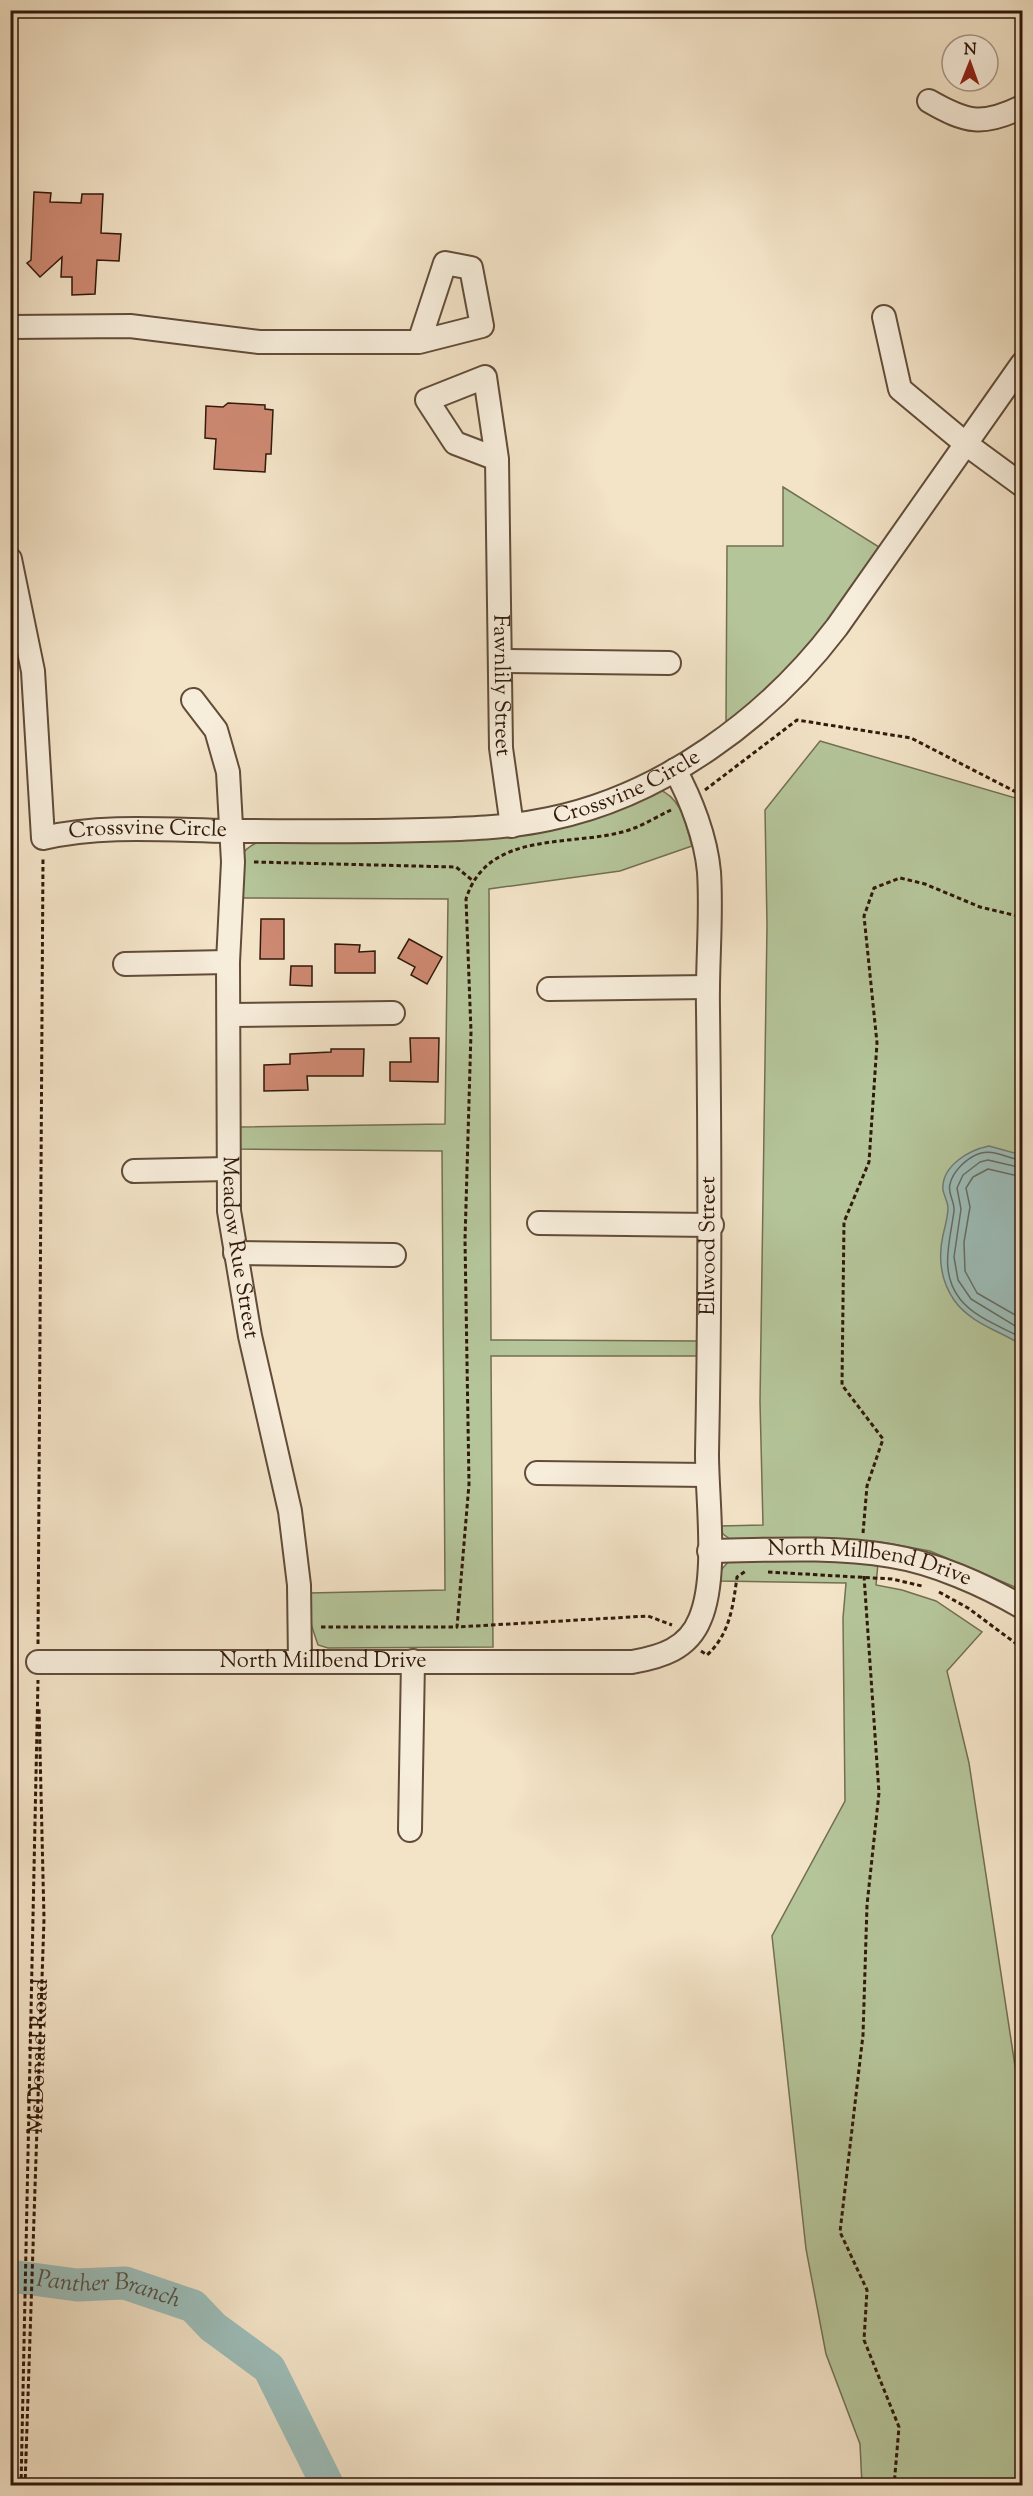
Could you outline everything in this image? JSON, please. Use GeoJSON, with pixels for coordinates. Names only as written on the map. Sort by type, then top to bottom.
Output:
{"type":"FeatureCollection","features":[{"type":"Feature","properties":{"kind":"street"},"geometry":{"type":"LineString","coordinates":[[929,101],[957,117],[981,122],[1023,107]]}},
{"type":"Feature","properties":{"kind":"street"},"geometry":{"type":"LineString","coordinates":[[884,317],[900,389],[966,444],[1023,485]]}},
{"type":"Feature","properties":{"kind":"street"},"geometry":{"type":"LineString","coordinates":[[10,327],[130,326],[259,342],[419,342]]}},
{"type":"Feature","properties":{"kind":"street","name":"Crossvine Circle"},"geometry":{"type":"LineString","coordinates":[[10,559],[33,671],[44,838],[96,830],[391,831],[512,826],[551,819],[640,788],[675,770],[741,726],[778,696],[810,663],[1023,364]]}},
{"type":"Feature","properties":{"kind":"street","name":"Fawnlily Street"},"geometry":{"type":"LineString","coordinates":[[497,459],[501,748],[512,826]]}},
{"type":"Feature","properties":{"kind":"street"},"geometry":{"type":"LineString","coordinates":[[500,661],[669,663]]}},
{"type":"Feature","properties":{"kind":"street","name":"Meadow Rue Street"},"geometry":{"type":"LineString","coordinates":[[193,700],[216,730],[228,772],[233,862],[228,962],[229,1211],[254,1358],[290,1511],[301,1627],[300,1661]]}},
{"type":"Feature","properties":{"kind":"street","name":"Ellwood Street"},"geometry":{"type":"LineString","coordinates":[[608,1662],[632,1662],[661,1657],[687,1640],[700,1620],[707,1598],[712,1225],[708,987],[709,870],[691,800],[675,770]]}},
{"type":"Feature","properties":{"kind":"street"},"geometry":{"type":"LineString","coordinates":[[125,964],[228,962]]}},
{"type":"Feature","properties":{"kind":"street"},"geometry":{"type":"LineString","coordinates":[[549,989],[708,987]]}},
{"type":"Feature","properties":{"kind":"street"},"geometry":{"type":"LineString","coordinates":[[230,1015],[393,1013]]}},
{"type":"Feature","properties":{"kind":"street"},"geometry":{"type":"LineString","coordinates":[[134,1172],[228,1169]]}},
{"type":"Feature","properties":{"kind":"street"},"geometry":{"type":"LineString","coordinates":[[539,1223],[712,1225]]}},
{"type":"Feature","properties":{"kind":"street"},"geometry":{"type":"LineString","coordinates":[[235,1253],[394,1255]]}},
{"type":"Feature","properties":{"kind":"street"},"geometry":{"type":"LineString","coordinates":[[537,1473],[707,1475]]}},
{"type":"Feature","properties":{"kind":"street","name":"North Millbend Drive"},"geometry":{"type":"LineString","coordinates":[[709,1551],[862,1552],[893,1556],[938,1569],[1023,1607]]}},
{"type":"Feature","properties":{"kind":"street"},"geometry":{"type":"LineString","coordinates":[[411,1830],[413,1661]]}},
{"type":"Feature","properties":{"kind":"street","name":"North Millbend Drive"},"geometry":{"type":"LineString","coordinates":[[38,1662],[608,1662]]}},
{"type":"Feature","properties":{"kind":"path"},"geometry":{"type":"LineString","coordinates":[[457,1627],[469,1484],[465,1240],[471,1032],[466,899],[472,880],[491,862],[517,848],[629,830],[691,800],[797,720],[911,738],[1016,792],[1023,790]]}},
{"type":"Feature","properties":{"kind":"path"},"geometry":{"type":"LineString","coordinates":[[233,862],[456,867],[472,880]]}},
{"type":"Feature","properties":{"kind":"path"},"geometry":{"type":"LineString","coordinates":[[894,2486],[899,2427],[864,2340],[867,2290],[840,2232],[863,2035],[867,1905],[879,1793],[862,1552],[867,1486],[883,1439],[842,1385],[844,1222],[869,1162],[877,1043],[864,916],[874,888],[900,878],[925,884],[980,907],[1023,917]]}},
{"type":"Feature","properties":{"kind":"path"},"geometry":{"type":"LineString","coordinates":[[301,1627],[457,1627],[648,1616],[674,1626],[687,1640],[707,1655],[719,1644],[731,1617],[737,1577],[746,1571],[756,1571]]}},
{"type":"Feature","properties":{"kind":"path"},"geometry":{"type":"LineString","coordinates":[[767,1572],[892,1579],[924,1587]]}},
{"type":"Feature","properties":{"kind":"path"},"geometry":{"type":"LineString","coordinates":[[935,1590],[968,1608],[1023,1648]]}},
{"type":"Feature","properties":{"kind":"path","name":"McDonald Road"},"geometry":{"type":"LineString","coordinates":[[25,2486],[44,1919],[38,1662]]}},
{"type":"Feature","properties":{"kind":"green space"},"geometry":{"type":"Polygon","coordinates":[[[783,487],[879,547],[809,647],[760,696],[726,723],[727,546],[783,546],[783,487]]]}},
{"type":"Feature","properties":{"kind":"green space"},"geometry":{"type":"Polygon","coordinates":[[[820,741],[1022,800],[1022,1590],[930,1551],[880,1542],[876,1585],[902,1590],[936,1601],[982,1632],[947,1671],[969,1763],[1022,2112],[1022,2485],[862,2485],[860,2444],[826,2354],[806,2249],[772,1936],[845,1801],[843,1618],[846,1583],[719,1581],[721,1570],[729,1561],[847,1561],[730,1539],[723,1534],[720,1526],[763,1525],[760,1402],[767,925],[765,810],[820,741]]]}},
{"type":"Feature","properties":{"kind":"green space"},"geometry":{"type":"Polygon","coordinates":[[[658,789],[672,798],[677,805],[692,846],[620,871],[489,889],[491,1340],[698,1341],[698,1356],[491,1356],[493,1647],[328,1648],[318,1645],[311,1624],[309,1593],[445,1590],[442,1151],[237,1149],[237,1127],[445,1124],[448,899],[239,898],[238,871],[241,856],[251,845],[261,841],[465,840],[513,836],[658,789]]]}},
{"type":"Feature","properties":{"kind":"water"},"geometry":{"type":"Polygon","coordinates":[[[989,1146],[1022,1155],[1022,1345],[968,1315],[950,1293],[942,1269],[942,1244],[948,1211],[943,1190],[944,1181],[951,1167],[958,1160],[973,1151],[989,1146]]]}},
{"type":"Feature","properties":{"kind":"building"},"geometry":{"type":"Polygon","coordinates":[[[34,192],[51,193],[50,202],[81,203],[82,194],[103,194],[101,233],[121,234],[119,261],[97,260],[95,294],[72,295],[72,277],[61,277],[62,257],[40,277],[27,263],[31,260],[34,192]]]}},
{"type":"Feature","properties":{"kind":"building"},"geometry":{"type":"Polygon","coordinates":[[[228,403],[265,405],[265,409],[273,410],[271,454],[266,454],[265,472],[214,469],[216,439],[205,438],[206,406],[223,407],[228,403]]]}},
{"type":"Feature","properties":{"kind":"building"},"geometry":{"type":"Polygon","coordinates":[[[261,919],[284,919],[284,959],[260,959],[261,919]]]}},
{"type":"Feature","properties":{"kind":"building"},"geometry":{"type":"Polygon","coordinates":[[[409,939],[442,957],[427,984],[411,975],[415,967],[398,958],[409,939]]]}},
{"type":"Feature","properties":{"kind":"building"},"geometry":{"type":"Polygon","coordinates":[[[335,944],[360,945],[359,952],[375,951],[375,973],[335,973],[335,944]]]}},
{"type":"Feature","properties":{"kind":"building"},"geometry":{"type":"Polygon","coordinates":[[[291,966],[312,966],[312,986],[290,985],[291,966]]]}},
{"type":"Feature","properties":{"kind":"building"},"geometry":{"type":"Polygon","coordinates":[[[410,1038],[439,1038],[438,1082],[390,1081],[390,1062],[411,1062],[410,1038]]]}},
{"type":"Feature","properties":{"kind":"building"},"geometry":{"type":"Polygon","coordinates":[[[331,1049],[364,1049],[363,1076],[307,1076],[308,1090],[264,1091],[264,1065],[290,1064],[290,1054],[331,1052],[331,1049]]]}},
{"type":"Feature","properties":{"kind":"waterway","name":"Panther Branch"},"geometry":{"type":"LineString","coordinates":[[10,2276],[77,2285],[125,2283],[193,2306],[213,2327],[269,2368],[328,2486]]}}]}
